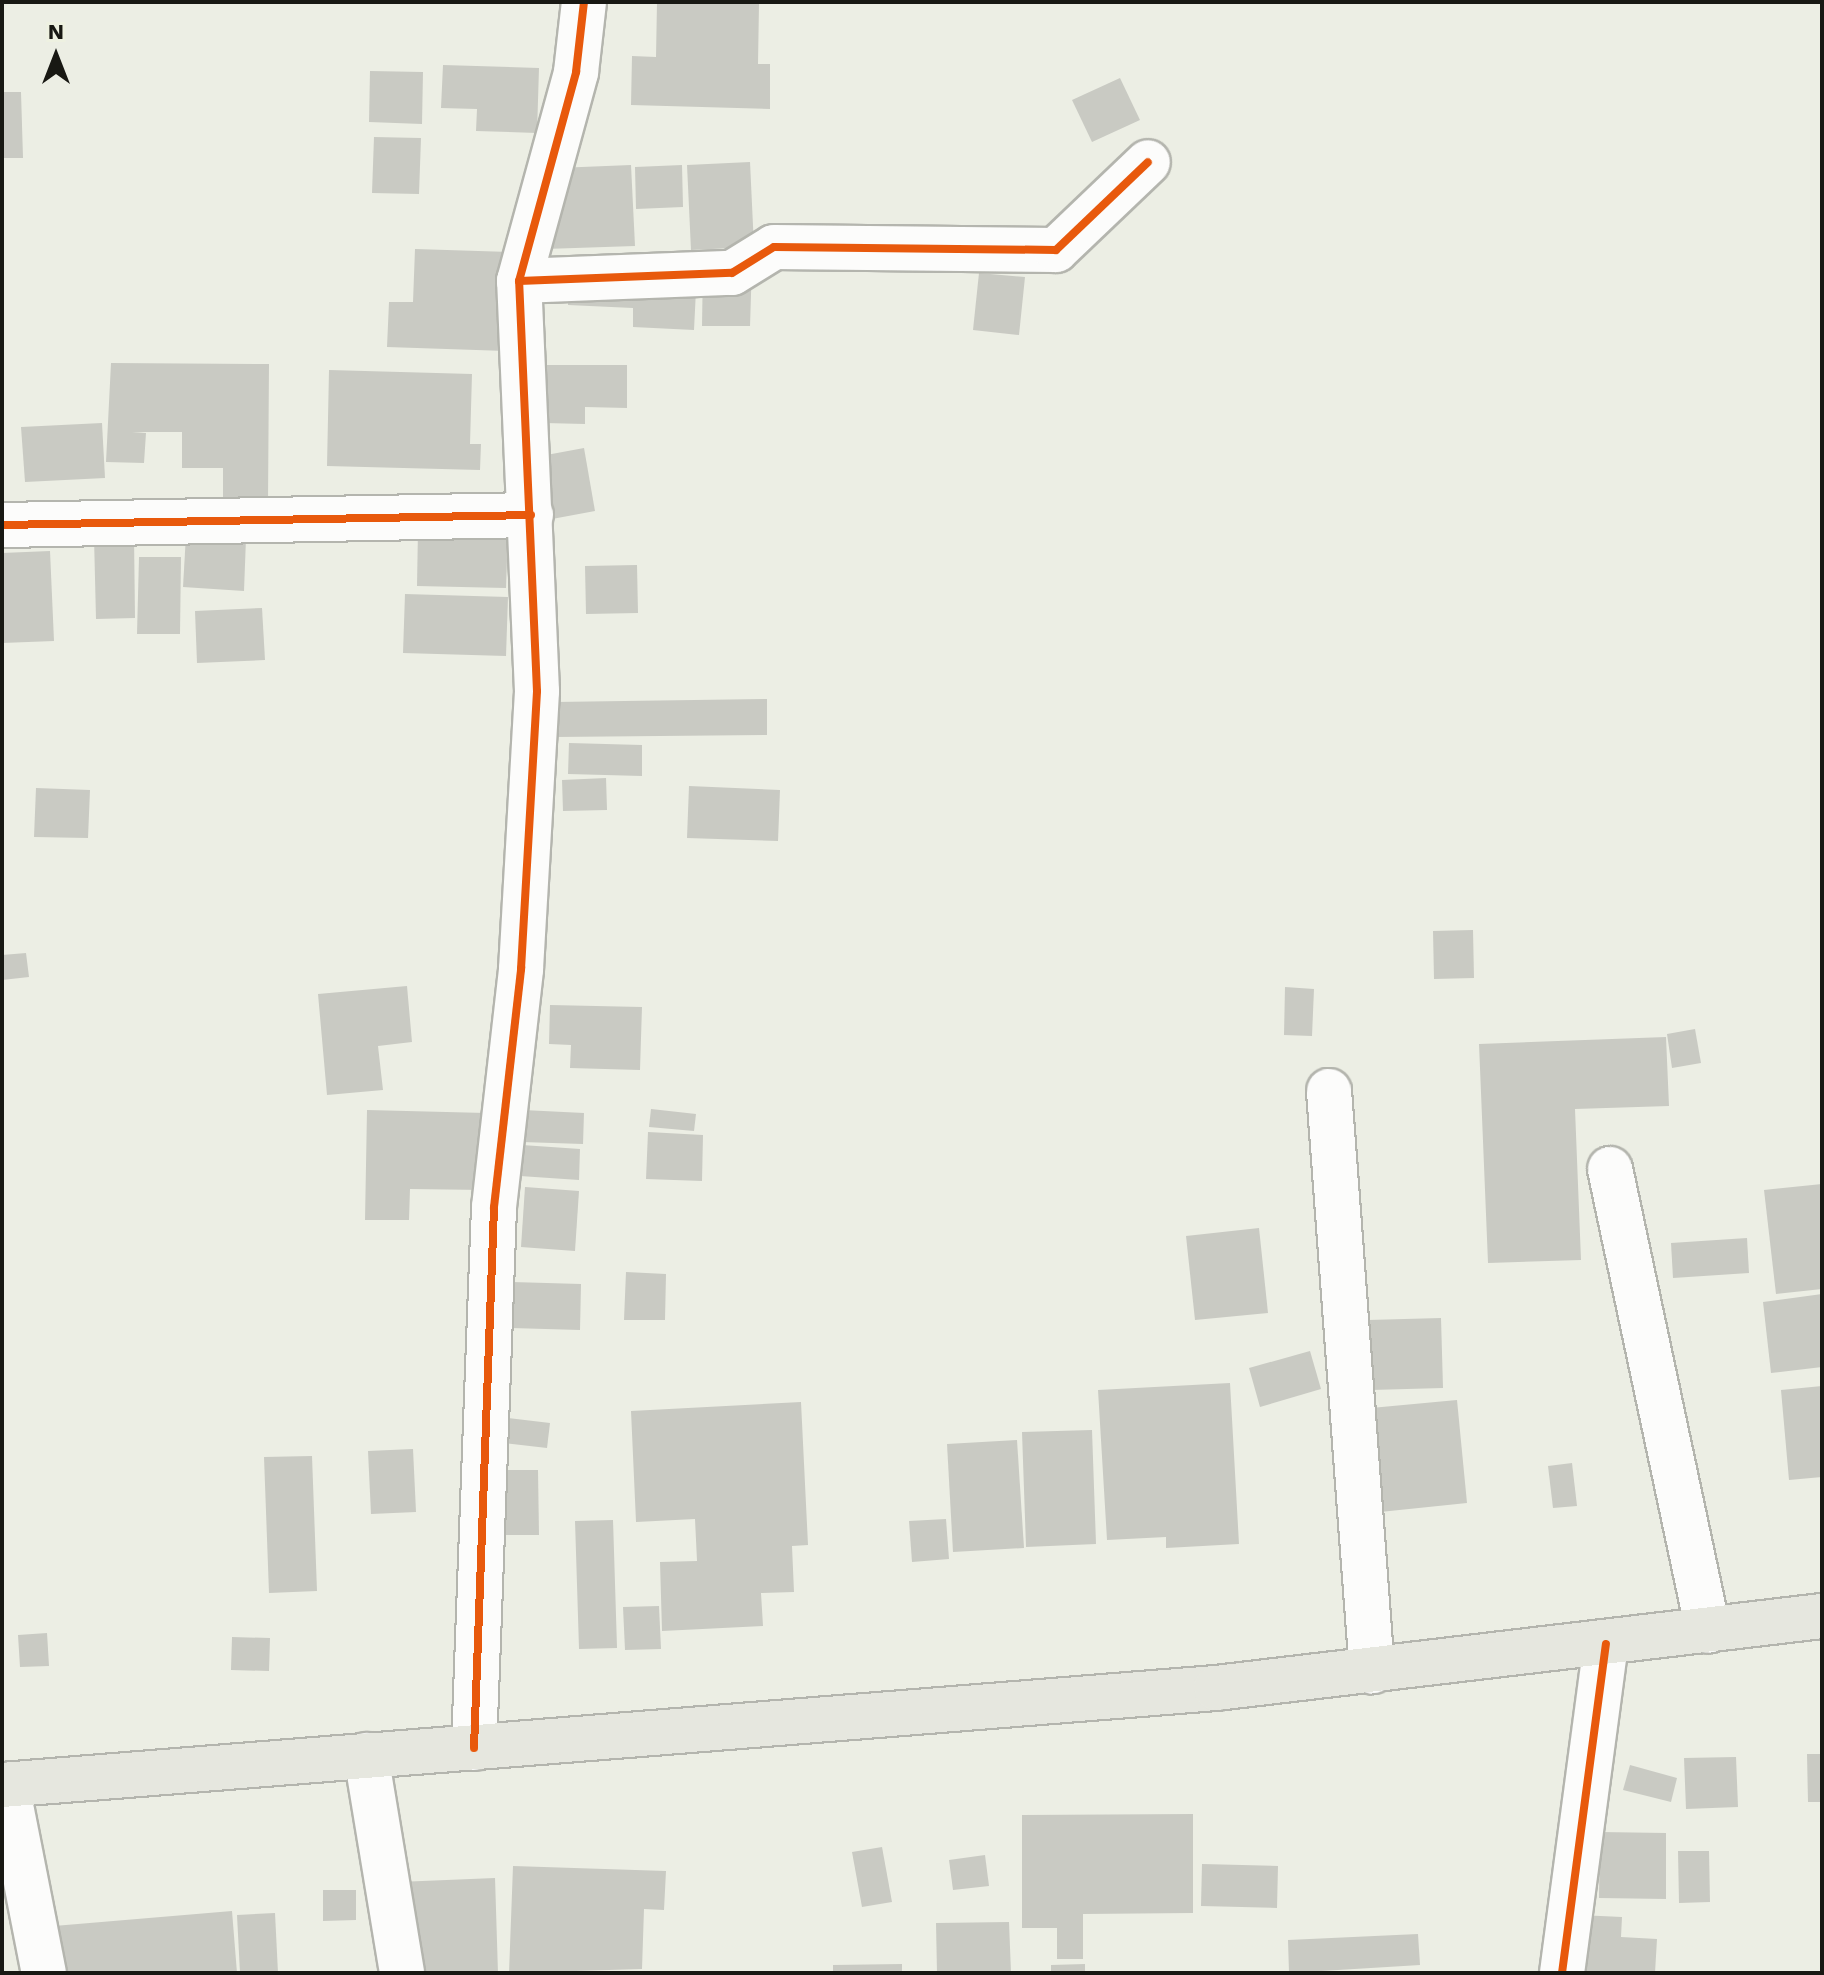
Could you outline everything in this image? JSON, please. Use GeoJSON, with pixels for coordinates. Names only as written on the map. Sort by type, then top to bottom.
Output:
{"type":"FeatureCollection","features":[{"type":"Feature","properties":{"kind":"main road"},"geometry":{"type":"LineString","coordinates":[[5,1785],[1372,1671],[1822,1616]]}},
{"type":"Feature","properties":{"kind":"street"},"geometry":{"type":"LineString","coordinates":[[474,1748],[494,1207],[532,823],[537,691],[519,281],[576,72],[584,2]]}},
{"type":"Feature","properties":{"kind":"street"},"geometry":{"type":"LineString","coordinates":[[519,281],[732,273],[774,247],[1056,250],[1148,162]]}},
{"type":"Feature","properties":{"kind":"street"},"geometry":{"type":"LineString","coordinates":[[2,525],[531,515]]}},
{"type":"Feature","properties":{"kind":"street"},"geometry":{"type":"LineString","coordinates":[[1329,1091],[1372,1671]]}},
{"type":"Feature","properties":{"kind":"street"},"geometry":{"type":"LineString","coordinates":[[1610,1169],[1708,1631]]}},
{"type":"Feature","properties":{"kind":"street"},"geometry":{"type":"LineString","coordinates":[[1562,1973],[1606,1644]]}},
{"type":"Feature","properties":{"kind":"street"},"geometry":{"type":"LineString","coordinates":[[366,1755],[402,1973]]}},
{"type":"Feature","properties":{"kind":"street"},"geometry":{"type":"LineString","coordinates":[[5,1785],[44,1973]]}},
{"type":"Feature","properties":{"kind":"building"},"geometry":{"type":"Polygon","coordinates":[[[657,2],[759,4],[758,64],[770,64],[770,109],[631,105],[632,56],[656,57],[657,2]]]}},
{"type":"Feature","properties":{"kind":"building"},"geometry":{"type":"Polygon","coordinates":[[[443,65],[539,68],[537,133],[476,131],[477,109],[441,108],[443,65]]]}},
{"type":"Feature","properties":{"kind":"building"},"geometry":{"type":"Polygon","coordinates":[[[370,71],[423,72],[422,124],[369,122],[370,71]]]}},
{"type":"Feature","properties":{"kind":"building"},"geometry":{"type":"Polygon","coordinates":[[[1120,78],[1140,120],[1092,142],[1072,100],[1120,78]]]}},
{"type":"Feature","properties":{"kind":"building"},"geometry":{"type":"Polygon","coordinates":[[[2,92],[21,92],[23,158],[2,158],[2,92]]]}},
{"type":"Feature","properties":{"kind":"building"},"geometry":{"type":"Polygon","coordinates":[[[374,137],[421,138],[419,194],[372,193],[374,137]]]}},
{"type":"Feature","properties":{"kind":"building"},"geometry":{"type":"Polygon","coordinates":[[[750,162],[754,247],[691,250],[687,165],[750,162]]]}},
{"type":"Feature","properties":{"kind":"building"},"geometry":{"type":"Polygon","coordinates":[[[631,165],[635,246],[545,249],[557,168],[631,165]]]}},
{"type":"Feature","properties":{"kind":"building"},"geometry":{"type":"Polygon","coordinates":[[[682,165],[683,207],[636,209],[635,167],[682,165]]]}},
{"type":"Feature","properties":{"kind":"building"},"geometry":{"type":"Polygon","coordinates":[[[415,249],[513,252],[506,351],[387,347],[389,302],[413,302],[415,249]]]}},
{"type":"Feature","properties":{"kind":"building"},"geometry":{"type":"Polygon","coordinates":[[[703,262],[752,263],[750,326],[702,326],[703,262]]]}},
{"type":"Feature","properties":{"kind":"building"},"geometry":{"type":"Polygon","coordinates":[[[569,265],[697,270],[694,330],[633,327],[633,308],[568,305],[569,265]]]}},
{"type":"Feature","properties":{"kind":"building"},"geometry":{"type":"Polygon","coordinates":[[[979,273],[1025,277],[1019,335],[973,330],[979,273]]]}},
{"type":"Feature","properties":{"kind":"building"},"geometry":{"type":"Polygon","coordinates":[[[111,363],[269,364],[268,501],[223,501],[223,468],[182,468],[182,432],[132,432],[146,433],[144,463],[106,462],[111,363]]]}},
{"type":"Feature","properties":{"kind":"building"},"geometry":{"type":"Polygon","coordinates":[[[544,365],[627,365],[627,408],[585,407],[585,424],[544,423],[544,365]]]}},
{"type":"Feature","properties":{"kind":"building"},"geometry":{"type":"Polygon","coordinates":[[[329,370],[472,374],[470,444],[481,444],[480,470],[327,466],[329,370]]]}},
{"type":"Feature","properties":{"kind":"building"},"geometry":{"type":"Polygon","coordinates":[[[102,423],[105,478],[25,482],[21,427],[102,423]]]}},
{"type":"Feature","properties":{"kind":"building"},"geometry":{"type":"Polygon","coordinates":[[[584,448],[595,511],[552,519],[541,456],[584,448]]]}},
{"type":"Feature","properties":{"kind":"building"},"geometry":{"type":"Polygon","coordinates":[[[418,529],[508,531],[506,588],[417,586],[418,529]]]}},
{"type":"Feature","properties":{"kind":"building"},"geometry":{"type":"Polygon","coordinates":[[[186,535],[246,538],[244,591],[183,587],[186,535]]]}},
{"type":"Feature","properties":{"kind":"building"},"geometry":{"type":"Polygon","coordinates":[[[134,536],[135,618],[96,619],[94,537],[134,536]]]}},
{"type":"Feature","properties":{"kind":"building"},"geometry":{"type":"Polygon","coordinates":[[[50,551],[54,641],[2,643],[2,553],[50,551]]]}},
{"type":"Feature","properties":{"kind":"building"},"geometry":{"type":"Polygon","coordinates":[[[139,557],[181,557],[180,634],[137,634],[139,557]]]}},
{"type":"Feature","properties":{"kind":"building"},"geometry":{"type":"Polygon","coordinates":[[[637,565],[638,613],[586,614],[585,566],[637,565]]]}},
{"type":"Feature","properties":{"kind":"building"},"geometry":{"type":"Polygon","coordinates":[[[405,594],[508,597],[506,656],[403,653],[405,594]]]}},
{"type":"Feature","properties":{"kind":"building"},"geometry":{"type":"Polygon","coordinates":[[[262,608],[265,660],[197,663],[195,611],[262,608]]]}},
{"type":"Feature","properties":{"kind":"building"},"geometry":{"type":"Polygon","coordinates":[[[767,699],[767,735],[555,737],[555,702],[767,699]]]}},
{"type":"Feature","properties":{"kind":"building"},"geometry":{"type":"Polygon","coordinates":[[[569,743],[642,745],[642,776],[568,774],[569,743]]]}},
{"type":"Feature","properties":{"kind":"building"},"geometry":{"type":"Polygon","coordinates":[[[606,778],[607,810],[563,811],[562,780],[606,778]]]}},
{"type":"Feature","properties":{"kind":"building"},"geometry":{"type":"Polygon","coordinates":[[[689,786],[780,790],[778,841],[687,838],[689,786]]]}},
{"type":"Feature","properties":{"kind":"building"},"geometry":{"type":"Polygon","coordinates":[[[36,788],[90,790],[88,838],[34,837],[36,788]]]}},
{"type":"Feature","properties":{"kind":"building"},"geometry":{"type":"Polygon","coordinates":[[[1473,930],[1474,978],[1434,979],[1433,931],[1473,930]]]}},
{"type":"Feature","properties":{"kind":"building"},"geometry":{"type":"Polygon","coordinates":[[[26,953],[29,977],[2,980],[2,955],[26,953]]]}},
{"type":"Feature","properties":{"kind":"building"},"geometry":{"type":"Polygon","coordinates":[[[407,986],[412,1042],[378,1046],[383,1090],[327,1095],[318,994],[407,986]]]}},
{"type":"Feature","properties":{"kind":"building"},"geometry":{"type":"Polygon","coordinates":[[[1285,987],[1314,989],[1312,1036],[1284,1035],[1285,987]]]}},
{"type":"Feature","properties":{"kind":"building"},"geometry":{"type":"Polygon","coordinates":[[[550,1005],[642,1007],[640,1070],[570,1068],[571,1045],[549,1044],[550,1005]]]}},
{"type":"Feature","properties":{"kind":"building"},"geometry":{"type":"Polygon","coordinates":[[[1695,1029],[1701,1063],[1672,1068],[1667,1034],[1695,1029]]]}},
{"type":"Feature","properties":{"kind":"building"},"geometry":{"type":"Polygon","coordinates":[[[1666,1037],[1669,1106],[1575,1109],[1581,1260],[1488,1263],[1479,1044],[1666,1037]]]}},
{"type":"Feature","properties":{"kind":"building"},"geometry":{"type":"Polygon","coordinates":[[[651,1109],[696,1114],[694,1131],[649,1127],[651,1109]]]}},
{"type":"Feature","properties":{"kind":"building"},"geometry":{"type":"Polygon","coordinates":[[[367,1110],[486,1113],[484,1190],[410,1189],[409,1220],[365,1220],[367,1110]]]}},
{"type":"Feature","properties":{"kind":"building"},"geometry":{"type":"Polygon","coordinates":[[[523,1110],[584,1113],[583,1144],[522,1142],[523,1110]]]}},
{"type":"Feature","properties":{"kind":"building"},"geometry":{"type":"Polygon","coordinates":[[[648,1132],[703,1135],[702,1181],[646,1179],[648,1132]]]}},
{"type":"Feature","properties":{"kind":"building"},"geometry":{"type":"Polygon","coordinates":[[[522,1145],[580,1149],[579,1180],[520,1176],[522,1145]]]}},
{"type":"Feature","properties":{"kind":"building"},"geometry":{"type":"Polygon","coordinates":[[[1822,1184],[1822,1289],[1776,1294],[1764,1190],[1822,1184]]]}},
{"type":"Feature","properties":{"kind":"building"},"geometry":{"type":"Polygon","coordinates":[[[525,1187],[579,1191],[575,1251],[521,1247],[525,1187]]]}},
{"type":"Feature","properties":{"kind":"building"},"geometry":{"type":"Polygon","coordinates":[[[1259,1228],[1268,1313],[1195,1320],[1186,1236],[1259,1228]]]}},
{"type":"Feature","properties":{"kind":"building"},"geometry":{"type":"Polygon","coordinates":[[[1747,1238],[1749,1273],[1673,1278],[1671,1243],[1747,1238]]]}},
{"type":"Feature","properties":{"kind":"building"},"geometry":{"type":"Polygon","coordinates":[[[626,1272],[666,1274],[665,1320],[624,1320],[626,1272]]]}},
{"type":"Feature","properties":{"kind":"building"},"geometry":{"type":"Polygon","coordinates":[[[512,1282],[581,1284],[580,1330],[511,1328],[512,1282]]]}},
{"type":"Feature","properties":{"kind":"building"},"geometry":{"type":"Polygon","coordinates":[[[1822,1294],[1822,1367],[1771,1373],[1763,1302],[1822,1294]]]}},
{"type":"Feature","properties":{"kind":"building"},"geometry":{"type":"Polygon","coordinates":[[[1441,1318],[1443,1388],[1371,1390],[1368,1320],[1441,1318]]]}},
{"type":"Feature","properties":{"kind":"building"},"geometry":{"type":"Polygon","coordinates":[[[1310,1351],[1321,1389],[1260,1407],[1249,1368],[1310,1351]]]}},
{"type":"Feature","properties":{"kind":"building"},"geometry":{"type":"Polygon","coordinates":[[[1230,1383],[1239,1544],[1166,1548],[1166,1537],[1107,1540],[1098,1390],[1230,1383]]]}},
{"type":"Feature","properties":{"kind":"building"},"geometry":{"type":"Polygon","coordinates":[[[1822,1386],[1822,1477],[1789,1480],[1781,1390],[1822,1386]]]}},
{"type":"Feature","properties":{"kind":"building"},"geometry":{"type":"Polygon","coordinates":[[[1457,1400],[1467,1503],[1380,1512],[1371,1408],[1457,1400]]]}},
{"type":"Feature","properties":{"kind":"building"},"geometry":{"type":"Polygon","coordinates":[[[801,1402],[808,1545],[792,1546],[794,1592],[761,1593],[763,1626],[662,1631],[660,1562],[697,1561],[695,1519],[636,1522],[631,1411],[801,1402]]]}},
{"type":"Feature","properties":{"kind":"building"},"geometry":{"type":"Polygon","coordinates":[[[507,1418],[550,1423],[547,1448],[504,1443],[507,1418]]]}},
{"type":"Feature","properties":{"kind":"building"},"geometry":{"type":"Polygon","coordinates":[[[1092,1430],[1096,1544],[1026,1547],[1022,1432],[1092,1430]]]}},
{"type":"Feature","properties":{"kind":"building"},"geometry":{"type":"Polygon","coordinates":[[[1017,1440],[1024,1548],[953,1552],[947,1444],[1017,1440]]]}},
{"type":"Feature","properties":{"kind":"building"},"geometry":{"type":"Polygon","coordinates":[[[413,1449],[416,1512],[371,1514],[368,1451],[413,1449]]]}},
{"type":"Feature","properties":{"kind":"building"},"geometry":{"type":"Polygon","coordinates":[[[312,1456],[317,1591],[269,1593],[264,1457],[312,1456]]]}},
{"type":"Feature","properties":{"kind":"building"},"geometry":{"type":"Polygon","coordinates":[[[1572,1463],[1577,1506],[1553,1508],[1548,1466],[1572,1463]]]}},
{"type":"Feature","properties":{"kind":"building"},"geometry":{"type":"Polygon","coordinates":[[[485,1470],[538,1470],[539,1535],[486,1535],[485,1470]]]}},
{"type":"Feature","properties":{"kind":"building"},"geometry":{"type":"Polygon","coordinates":[[[946,1519],[949,1559],[912,1562],[909,1521],[946,1519]]]}},
{"type":"Feature","properties":{"kind":"building"},"geometry":{"type":"Polygon","coordinates":[[[613,1520],[617,1648],[579,1649],[575,1521],[613,1520]]]}},
{"type":"Feature","properties":{"kind":"building"},"geometry":{"type":"Polygon","coordinates":[[[659,1606],[661,1649],[625,1650],[623,1607],[659,1606]]]}},
{"type":"Feature","properties":{"kind":"building"},"geometry":{"type":"Polygon","coordinates":[[[47,1633],[49,1666],[20,1667],[18,1635],[47,1633]]]}},
{"type":"Feature","properties":{"kind":"building"},"geometry":{"type":"Polygon","coordinates":[[[232,1637],[270,1638],[269,1671],[231,1670],[232,1637]]]}},
{"type":"Feature","properties":{"kind":"building"},"geometry":{"type":"Polygon","coordinates":[[[1807,1754],[1822,1754],[1822,1802],[1808,1802],[1807,1754]]]}},
{"type":"Feature","properties":{"kind":"building"},"geometry":{"type":"Polygon","coordinates":[[[1736,1757],[1738,1807],[1686,1809],[1684,1758],[1736,1757]]]}},
{"type":"Feature","properties":{"kind":"building"},"geometry":{"type":"Polygon","coordinates":[[[1630,1765],[1677,1778],[1671,1802],[1623,1790],[1630,1765]]]}},
{"type":"Feature","properties":{"kind":"building"},"geometry":{"type":"Polygon","coordinates":[[[1193,1814],[1193,1913],[1083,1914],[1083,1959],[1057,1959],[1057,1928],[1022,1928],[1022,1815],[1193,1814]]]}},
{"type":"Feature","properties":{"kind":"building"},"geometry":{"type":"Polygon","coordinates":[[[1600,1832],[1666,1833],[1666,1899],[1599,1898],[1600,1832]]]}},
{"type":"Feature","properties":{"kind":"building"},"geometry":{"type":"Polygon","coordinates":[[[882,1847],[892,1902],[862,1907],[852,1852],[882,1847]]]}},
{"type":"Feature","properties":{"kind":"building"},"geometry":{"type":"Polygon","coordinates":[[[1678,1851],[1709,1851],[1710,1902],[1679,1903],[1678,1851]]]}},
{"type":"Feature","properties":{"kind":"building"},"geometry":{"type":"Polygon","coordinates":[[[985,1855],[989,1886],[953,1890],[949,1860],[985,1855]]]}},
{"type":"Feature","properties":{"kind":"building"},"geometry":{"type":"Polygon","coordinates":[[[1202,1864],[1278,1866],[1277,1908],[1201,1906],[1202,1864]]]}},
{"type":"Feature","properties":{"kind":"building"},"geometry":{"type":"Polygon","coordinates":[[[513,1866],[666,1871],[664,1910],[644,1909],[642,1969],[509,1973],[513,1866]]]}},
{"type":"Feature","properties":{"kind":"building"},"geometry":{"type":"Polygon","coordinates":[[[495,1878],[498,1973],[402,1973],[398,1882],[495,1878]]]}},
{"type":"Feature","properties":{"kind":"building"},"geometry":{"type":"Polygon","coordinates":[[[323,1890],[356,1890],[356,1920],[323,1921],[323,1890]]]}},
{"type":"Feature","properties":{"kind":"building"},"geometry":{"type":"Polygon","coordinates":[[[232,1911],[237,1973],[58,1973],[54,1926],[232,1911]]]}},
{"type":"Feature","properties":{"kind":"building"},"geometry":{"type":"Polygon","coordinates":[[[275,1913],[278,1973],[240,1973],[237,1915],[275,1913]]]}},
{"type":"Feature","properties":{"kind":"building"},"geometry":{"type":"Polygon","coordinates":[[[1579,1915],[1622,1917],[1621,1937],[1657,1939],[1655,1973],[1576,1973],[1579,1915]]]}},
{"type":"Feature","properties":{"kind":"building"},"geometry":{"type":"Polygon","coordinates":[[[1009,1922],[1011,1973],[937,1973],[936,1923],[1009,1922]]]}},
{"type":"Feature","properties":{"kind":"building"},"geometry":{"type":"Polygon","coordinates":[[[1418,1934],[1420,1965],[1289,1973],[1288,1940],[1418,1934]]]}},
{"type":"Feature","properties":{"kind":"building"},"geometry":{"type":"Polygon","coordinates":[[[902,1964],[902,1973],[833,1973],[833,1965],[902,1964]]]}},
{"type":"Feature","properties":{"kind":"building"},"geometry":{"type":"Polygon","coordinates":[[[1085,1964],[1085,1973],[1051,1973],[1051,1965],[1085,1964]]]}},
{"type":"Feature","properties":{"kind":"cycle path"},"geometry":{"type":"LineString","coordinates":[[474,1748],[494,1207],[521,969],[537,691],[519,281],[576,72],[584,2]]}},
{"type":"Feature","properties":{"kind":"cycle path"},"geometry":{"type":"LineString","coordinates":[[519,281],[732,273],[774,247],[1056,250],[1148,162]]}},
{"type":"Feature","properties":{"kind":"cycle path"},"geometry":{"type":"LineString","coordinates":[[2,525],[531,515]]}},
{"type":"Feature","properties":{"kind":"cycle path"},"geometry":{"type":"LineString","coordinates":[[1562,1973],[1606,1644]]}}]}
